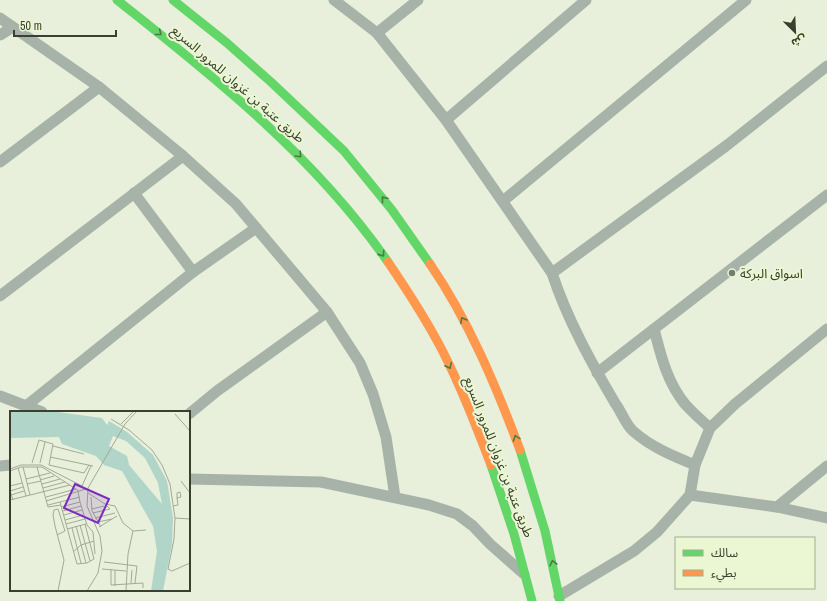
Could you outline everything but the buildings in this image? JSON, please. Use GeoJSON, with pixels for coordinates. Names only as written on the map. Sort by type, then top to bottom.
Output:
{"type":"FeatureCollection","features":[{"type":"Feature","properties":{"kind":"highway","name":"طريق عتبة بن غزوان للمرور السريع"},"geometry":{"type":"LineString","coordinates":[[117,0],[174,45],[266,122],[313,170],[353,215],[378,247],[422,315],[442,351],[478,430],[515,532],[532,601]]}},
{"type":"Feature","properties":{"kind":"highway","name":"طريق عتبة بن غزوان للمرور السريع"},"geometry":{"type":"LineString","coordinates":[[173,0],[227,43],[344,151],[392,210],[435,272],[473,337],[506,414],[523,459],[545,531],[560,599]]}},
{"type":"Feature","properties":{"kind":"street"},"geometry":{"type":"LineString","coordinates":[[334,0],[377,33],[446,120],[503,201],[552,273],[559,295],[597,373],[632,430],[674,457],[695,465]]}},
{"type":"Feature","properties":{"kind":"street"},"geometry":{"type":"LineString","coordinates":[[377,33],[418,0]]}},
{"type":"Feature","properties":{"kind":"street"},"geometry":{"type":"LineString","coordinates":[[446,120],[586,0]]}},
{"type":"Feature","properties":{"kind":"street"},"geometry":{"type":"LineString","coordinates":[[503,201],[746,0]]}},
{"type":"Feature","properties":{"kind":"street"},"geometry":{"type":"LineString","coordinates":[[0,18],[99,87],[183,156],[236,204],[327,312],[360,363],[373,394],[386,437],[395,497]]}},
{"type":"Feature","properties":{"kind":"street"},"geometry":{"type":"LineString","coordinates":[[0,35],[13,27]]}},
{"type":"Feature","properties":{"kind":"street"},"geometry":{"type":"LineString","coordinates":[[552,273],[726,146],[827,66]]}},
{"type":"Feature","properties":{"kind":"street"},"geometry":{"type":"LineString","coordinates":[[0,162],[99,87]]}},
{"type":"Feature","properties":{"kind":"street"},"geometry":{"type":"LineString","coordinates":[[0,296],[183,156]]}},
{"type":"Feature","properties":{"kind":"street"},"geometry":{"type":"LineString","coordinates":[[134,193],[193,272]]}},
{"type":"Feature","properties":{"kind":"street"},"geometry":{"type":"LineString","coordinates":[[597,373],[827,195]]}},
{"type":"Feature","properties":{"kind":"street"},"geometry":{"type":"LineString","coordinates":[[26,406],[193,272],[256,228]]}},
{"type":"Feature","properties":{"kind":"street"},"geometry":{"type":"LineString","coordinates":[[190,413],[217,391],[327,312]]}},
{"type":"Feature","properties":{"kind":"street"},"geometry":{"type":"LineString","coordinates":[[560,599],[634,551],[656,532],[690,495],[695,465],[710,428],[735,404],[827,328]]}},
{"type":"Feature","properties":{"kind":"street"},"geometry":{"type":"LineString","coordinates":[[654,329],[661,358],[669,380],[685,404],[710,428]]}},
{"type":"Feature","properties":{"kind":"street"},"geometry":{"type":"LineString","coordinates":[[0,396],[39,411]]}},
{"type":"Feature","properties":{"kind":"street"},"geometry":{"type":"LineString","coordinates":[[0,466],[10,465]]}},
{"type":"Feature","properties":{"kind":"street"},"geometry":{"type":"LineString","coordinates":[[777,507],[827,466]]}},
{"type":"Feature","properties":{"kind":"street"},"geometry":{"type":"LineString","coordinates":[[190,479],[321,482],[429,505],[457,514],[473,526],[490,544],[526,576]]}},
{"type":"Feature","properties":{"kind":"street"},"geometry":{"type":"LineString","coordinates":[[690,495],[777,507],[827,518]]}},
{"type":"Feature","properties":{"kind":"traffic: fast"},"geometry":{"type":"LineString","coordinates":[[117,0],[227,89],[262,121],[329,188],[388,262]]}},
{"type":"Feature","properties":{"kind":"traffic: fast"},"geometry":{"type":"LineString","coordinates":[[173,0],[227,43],[344,151],[392,210],[430,264]]}},
{"type":"Feature","properties":{"kind":"traffic: fast"},"geometry":{"type":"LineString","coordinates":[[520,450],[545,531],[560,601]]}},
{"type":"Feature","properties":{"kind":"traffic: fast"},"geometry":{"type":"LineString","coordinates":[[491,465],[514,534],[532,601]]}},
{"type":"Feature","properties":{"kind":"traffic: slow"},"geometry":{"type":"LineString","coordinates":[[388,262],[416,305],[442,350],[462,392],[491,465]]}},
{"type":"Feature","properties":{"kind":"traffic: slow"},"geometry":{"type":"LineString","coordinates":[[430,264],[457,308],[481,354],[520,450]]}},
{"type":"Feature","properties":{"kind":"place","name":"اسواق البركة"},"geometry":{"type":"Point","coordinates":[732,273]}}]}
